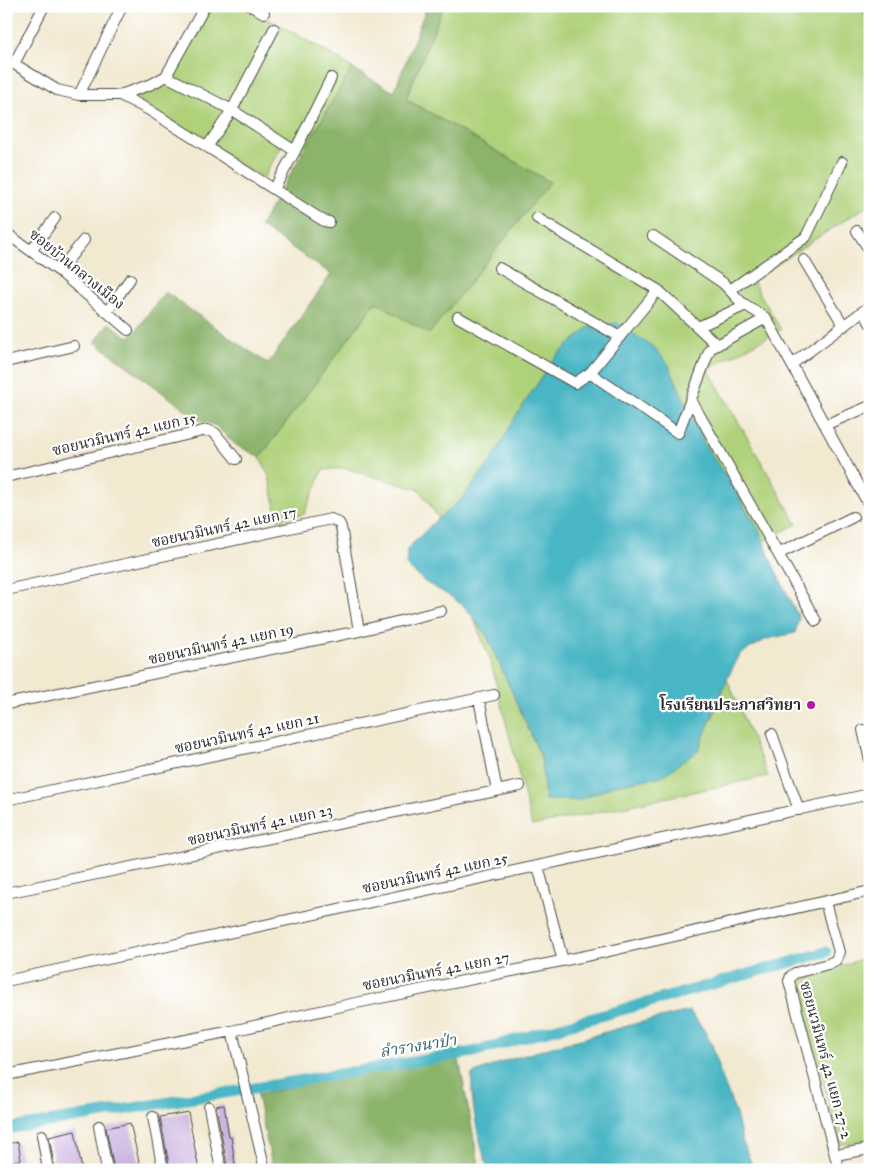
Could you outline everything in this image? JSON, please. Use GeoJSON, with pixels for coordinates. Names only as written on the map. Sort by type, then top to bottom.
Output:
{"type":"FeatureCollection","features":[{"type":"Feature","properties":{"kind":"street"},"geometry":{"type":"LineString","coordinates":[[44,6],[10,61],[57,90],[79,95],[120,95],[152,84],[166,76],[205,6]]}},
{"type":"Feature","properties":{"kind":"street"},"geometry":{"type":"LineString","coordinates":[[79,95],[122,6]]}},
{"type":"Feature","properties":{"kind":"street"},"geometry":{"type":"LineString","coordinates":[[251,6],[264,13]]}},
{"type":"Feature","properties":{"kind":"street"},"geometry":{"type":"LineString","coordinates":[[207,147],[232,110],[274,29]]}},
{"type":"Feature","properties":{"kind":"street"},"geometry":{"type":"LineString","coordinates":[[166,76],[232,110],[295,151]]}},
{"type":"Feature","properties":{"kind":"street"},"geometry":{"type":"LineString","coordinates":[[274,189],[331,78]]}},
{"type":"Feature","properties":{"kind":"street"},"geometry":{"type":"LineString","coordinates":[[120,95],[149,110],[324,221],[329,222]]}},
{"type":"Feature","properties":{"kind":"street"},"geometry":{"type":"LineString","coordinates":[[730,290],[806,237],[842,162]]}},
{"type":"Feature","properties":{"kind":"street"},"geometry":{"type":"LineString","coordinates":[[31,251],[55,218]]}},
{"type":"Feature","properties":{"kind":"street"},"geometry":{"type":"LineString","coordinates":[[537,218],[658,290],[717,345]]}},
{"type":"Feature","properties":{"kind":"street"},"geometry":{"type":"LineString","coordinates":[[856,230],[870,251]]}},
{"type":"Feature","properties":{"kind":"street","name":"ซอยบ้านกลางเมือง"},"geometry":{"type":"LineString","coordinates":[[6,232],[59,271],[128,330]]}},
{"type":"Feature","properties":{"kind":"street"},"geometry":{"type":"LineString","coordinates":[[653,236],[723,283],[746,305],[766,318],[870,507]]}},
{"type":"Feature","properties":{"kind":"street"},"geometry":{"type":"LineString","coordinates":[[59,271],[84,240]]}},
{"type":"Feature","properties":{"kind":"street"},"geometry":{"type":"LineString","coordinates":[[804,260],[844,326]]}},
{"type":"Feature","properties":{"kind":"street"},"geometry":{"type":"LineString","coordinates":[[499,268],[620,337]]}},
{"type":"Feature","properties":{"kind":"street"},"geometry":{"type":"LineString","coordinates":[[107,312],[130,279]]}},
{"type":"Feature","properties":{"kind":"street"},"geometry":{"type":"LineString","coordinates":[[458,316],[575,383],[590,373],[658,290]]}},
{"type":"Feature","properties":{"kind":"street"},"geometry":{"type":"LineString","coordinates":[[698,327],[746,305]]}},
{"type":"Feature","properties":{"kind":"street"},"geometry":{"type":"LineString","coordinates":[[792,364],[867,308],[870,322]]}},
{"type":"Feature","properties":{"kind":"street"},"geometry":{"type":"LineString","coordinates":[[590,373],[678,433],[710,349],[766,318]]}},
{"type":"Feature","properties":{"kind":"street"},"geometry":{"type":"LineString","coordinates":[[6,362],[74,346]]}},
{"type":"Feature","properties":{"kind":"street"},"geometry":{"type":"LineString","coordinates":[[691,400],[816,621]]}},
{"type":"Feature","properties":{"kind":"street"},"geometry":{"type":"LineString","coordinates":[[825,425],[870,406]]}},
{"type":"Feature","properties":{"kind":"street","name":"ซอยนวมินทร์ 42 แยก 15"},"geometry":{"type":"LineString","coordinates":[[6,477],[207,430],[215,433],[236,459]]}},
{"type":"Feature","properties":{"kind":"street"},"geometry":{"type":"LineString","coordinates":[[778,554],[853,517]]}},
{"type":"Feature","properties":{"kind":"street","name":"ซอยนวมินทร์ 42 แยก 17"},"geometry":{"type":"LineString","coordinates":[[6,590],[331,518],[339,523],[341,527],[359,630]]}},
{"type":"Feature","properties":{"kind":"street","name":"ซอยนวมินทร์ 42 แยก 19"},"geometry":{"type":"LineString","coordinates":[[6,704],[441,611]]}},
{"type":"Feature","properties":{"kind":"street","name":"ซอยนวมินทร์ 42 แยก 21"},"geometry":{"type":"LineString","coordinates":[[6,800],[494,695]]}},
{"type":"Feature","properties":{"kind":"street"},"geometry":{"type":"LineString","coordinates":[[479,699],[496,791]]}},
{"type":"Feature","properties":{"kind":"street"},"geometry":{"type":"LineString","coordinates":[[863,730],[870,761]]}},
{"type":"Feature","properties":{"kind":"street"},"geometry":{"type":"LineString","coordinates":[[772,734],[799,810]]}},
{"type":"Feature","properties":{"kind":"street","name":"ซอยนวมินทร์ 42 แยก 23"},"geometry":{"type":"LineString","coordinates":[[6,893],[520,786]]}},
{"type":"Feature","properties":{"kind":"street","name":"ซอยนวมินทร์ 42 แยก 25"},"geometry":{"type":"LineString","coordinates":[[6,981],[870,794]]}},
{"type":"Feature","properties":{"kind":"street"},"geometry":{"type":"LineString","coordinates":[[538,866],[563,960]]}},
{"type":"Feature","properties":{"kind":"street","name":"ซอยนวมินทร์ 42 แยก 27"},"geometry":{"type":"LineString","coordinates":[[6,1075],[232,1031],[870,892]]}},
{"type":"Feature","properties":{"kind":"street","name":"ซอยนวมินทร์ 42 แยก 27-2"},"geometry":{"type":"LineString","coordinates":[[825,902],[838,952],[836,960],[828,964],[795,972],[790,976],[789,981],[839,1170]]}},
{"type":"Feature","properties":{"kind":"street"},"geometry":{"type":"LineString","coordinates":[[232,1031],[265,1170]]}},
{"type":"Feature","properties":{"kind":"street"},"geometry":{"type":"LineString","coordinates":[[209,1107],[221,1170]]}},
{"type":"Feature","properties":{"kind":"street"},"geometry":{"type":"LineString","coordinates":[[153,1117],[163,1170]]}},
{"type":"Feature","properties":{"kind":"street"},"geometry":{"type":"LineString","coordinates":[[99,1126],[107,1170]]}},
{"type":"Feature","properties":{"kind":"street"},"geometry":{"type":"LineString","coordinates":[[42,1134],[48,1170]]}},
{"type":"Feature","properties":{"kind":"street"},"geometry":{"type":"LineString","coordinates":[[836,1155],[870,1149]]}},
{"type":"Feature","properties":{"kind":"green space"},"geometry":{"type":"Polygon","coordinates":[[[212,6],[243,6],[294,33],[352,68],[302,154],[285,140],[263,179],[134,97],[174,74],[212,6]]]}},
{"type":"Feature","properties":{"kind":"green space"},"geometry":{"type":"Polygon","coordinates":[[[427,6],[443,6],[406,99],[550,182],[429,334],[376,302],[260,457],[236,445],[216,426],[198,419],[95,342],[109,323],[128,337],[134,333],[165,292],[268,364],[331,274],[260,226],[352,68],[394,92],[427,6]]]}},
{"type":"Feature","properties":{"kind":"green space"},"geometry":{"type":"Polygon","coordinates":[[[443,6],[859,6],[870,21],[870,204],[752,280],[781,330],[708,369],[797,524],[763,541],[759,530],[731,484],[705,446],[668,364],[538,383],[492,460],[462,499],[439,519],[420,490],[344,468],[323,470],[304,514],[278,519],[269,476],[260,457],[376,302],[550,182],[406,99],[443,6]]]}},
{"type":"Feature","properties":{"kind":"green space"},"geometry":{"type":"Polygon","coordinates":[[[474,620],[487,636],[541,757],[546,799],[579,800],[615,785],[662,776],[712,719],[727,679],[768,776],[532,826],[490,659],[474,620]]]}},
{"type":"Feature","properties":{"kind":"green space"},"geometry":{"type":"Polygon","coordinates":[[[870,956],[870,1139],[840,1145],[796,982],[870,956]]]}},
{"type":"Feature","properties":{"kind":"green space"},"geometry":{"type":"Polygon","coordinates":[[[457,1050],[480,1170],[273,1170],[257,1095],[457,1050]]]}},
{"type":"Feature","properties":{"kind":"water"},"geometry":{"type":"Polygon","coordinates":[[[617,323],[655,348],[668,364],[705,446],[759,530],[773,565],[799,618],[795,633],[767,639],[740,654],[727,679],[698,751],[662,776],[615,785],[579,800],[545,800],[541,757],[487,636],[465,607],[425,582],[406,565],[407,549],[432,524],[462,499],[492,460],[516,416],[555,357],[589,327],[617,323]]]}},
{"type":"Feature","properties":{"kind":"water"},"geometry":{"type":"Polygon","coordinates":[[[690,1011],[712,1045],[736,1114],[742,1140],[754,1170],[488,1170],[478,1134],[472,1098],[472,1074],[505,1061],[552,1047],[638,1023],[690,1011]]]}},
{"type":"Feature","properties":{"kind":"building"},"geometry":{"type":"Polygon","coordinates":[[[224,1105],[236,1170],[228,1170],[216,1106],[224,1105]]]}},
{"type":"Feature","properties":{"kind":"building"},"geometry":{"type":"Polygon","coordinates":[[[188,1112],[199,1170],[170,1170],[160,1117],[188,1112]]]}},
{"type":"Feature","properties":{"kind":"building"},"geometry":{"type":"Polygon","coordinates":[[[130,1123],[141,1170],[114,1170],[106,1128],[130,1123]]]}},
{"type":"Feature","properties":{"kind":"building"},"geometry":{"type":"Polygon","coordinates":[[[75,1131],[82,1170],[55,1170],[49,1137],[75,1131]]]}},
{"type":"Feature","properties":{"kind":"building"},"geometry":{"type":"Polygon","coordinates":[[[18,1142],[21,1160],[8,1162],[6,1144],[18,1142]]]}},
{"type":"Feature","properties":{"kind":"waterway"},"geometry":{"type":"LineString","coordinates":[[864,6],[870,14]]}},
{"type":"Feature","properties":{"kind":"waterway","name":"ลำรางนาป่า"},"geometry":{"type":"LineString","coordinates":[[6,1129],[473,1052],[826,952]]}},
{"type":"Feature","properties":{"kind":"place","name":"โรงเรียนประภาสวิทยา"},"geometry":{"type":"Point","coordinates":[811,705]}}]}
